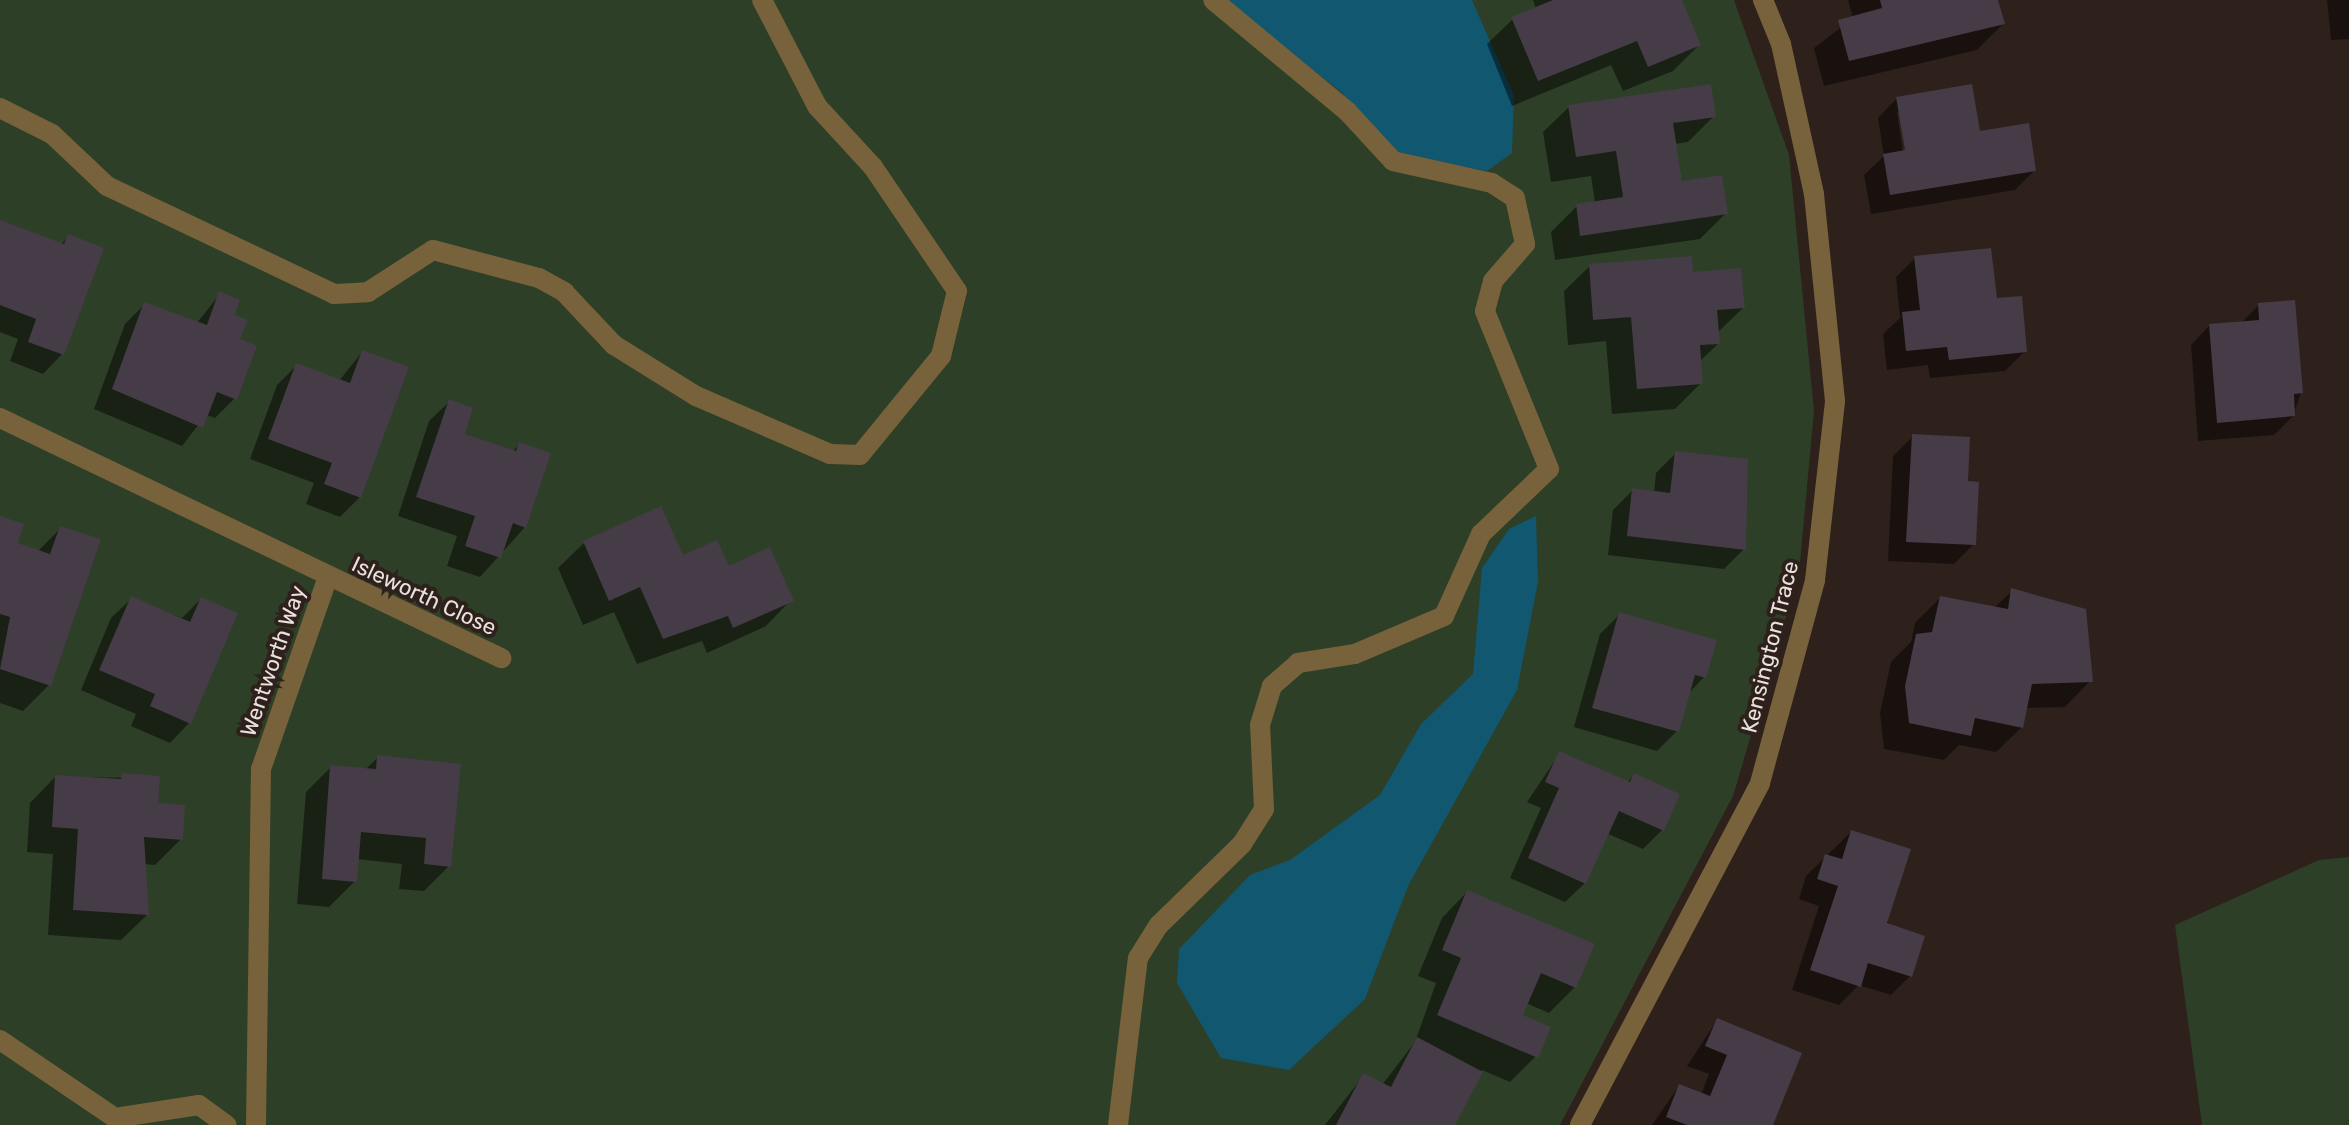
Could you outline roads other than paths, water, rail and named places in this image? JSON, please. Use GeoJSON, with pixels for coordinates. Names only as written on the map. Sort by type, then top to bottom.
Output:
{"type":"FeatureCollection","features":[{"type":"Feature","properties":{"kind":"street"},"geometry":{"type":"LineString","coordinates":[[0,108],[52,134],[107,186],[334,294],[368,292],[433,250],[539,278],[564,292],[614,345],[696,396],[830,454],[860,455],[941,356],[957,291],[873,167],[822,114],[762,0]]}},
{"type":"Feature","properties":{"kind":"street"},"geometry":{"type":"LineString","coordinates":[[1118,1125],[1138,958],[1159,925],[1242,844],[1264,809],[1260,725],[1272,686],[1298,663],[1355,654],[1444,616],[1481,534],[1549,469],[1485,311],[1489,286],[1525,244],[1515,198],[1492,183],[1393,161],[1348,112],[1213,0]]}},
{"type":"Feature","properties":{"kind":"street","name":"Kensington Trace"},"geometry":{"type":"LineString","coordinates":[[1580,1125],[1760,783],[1815,580],[1835,401],[1814,194],[1781,44],[1763,0]]}},
{"type":"Feature","properties":{"kind":"street","name":"Wentworth Way"},"geometry":{"type":"LineString","coordinates":[[0,418],[328,577],[261,769],[256,1125]]}},
{"type":"Feature","properties":{"kind":"street","name":"Isleworth Close"},"geometry":{"type":"LineString","coordinates":[[328,577],[501,658]]}},
{"type":"Feature","properties":{"kind":"street"},"geometry":{"type":"LineString","coordinates":[[0,1040],[115,1118],[199,1105],[227,1125]]}},
{"type":"Feature","properties":{"kind":"water"},"geometry":{"type":"Polygon","coordinates":[[[1225,0],[1472,0],[1514,96],[1512,153],[1487,171],[1400,155],[1341,92],[1225,0]]]}},
{"type":"Feature","properties":{"kind":"water"},"geometry":{"type":"Polygon","coordinates":[[[1536,516],[1538,582],[1517,690],[1408,886],[1365,999],[1289,1070],[1221,1058],[1177,983],[1179,949],[1250,875],[1290,860],[1380,795],[1421,724],[1473,674],[1482,568],[1509,529],[1536,516]]]}}]}
